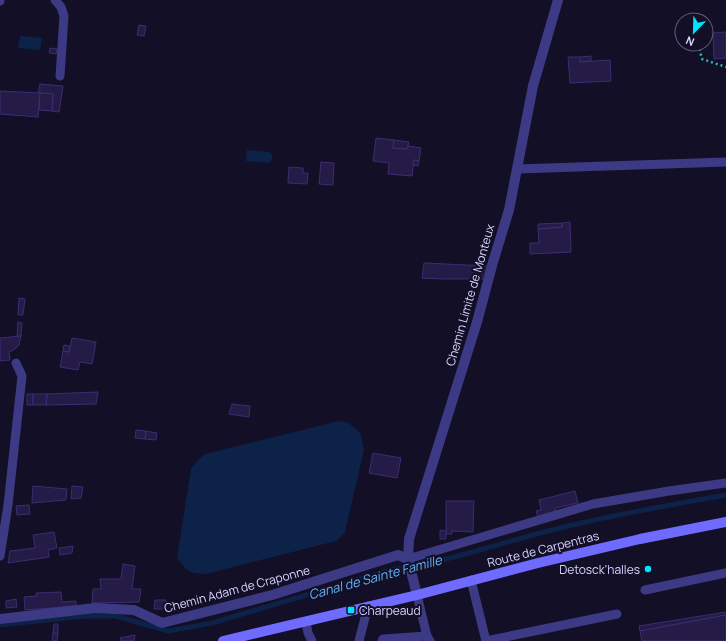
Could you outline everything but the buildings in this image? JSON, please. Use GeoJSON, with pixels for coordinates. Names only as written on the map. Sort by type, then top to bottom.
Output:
{"type":"FeatureCollection","features":[{"type":"Feature","properties":{"kind":"main road","name":"Route de Carpentras"},"geometry":{"type":"LineString","coordinates":[[225,641],[640,539],[726,522]]}},
{"type":"Feature","properties":{"kind":"street","name":"Chemin Limite de Monteux"},"geometry":{"type":"LineString","coordinates":[[417,595],[408,559],[408,539],[477,322],[509,210],[533,86],[558,0]]}},
{"type":"Feature","properties":{"kind":"street","name":"Chemin Adam de Craponne"},"geometry":{"type":"LineString","coordinates":[[0,619],[95,608],[134,610],[162,623],[272,595],[398,555],[408,559]]}},
{"type":"Feature","properties":{"kind":"lane"},"geometry":{"type":"LineString","coordinates":[[55,0],[61,7],[64,16],[60,76]]}},
{"type":"Feature","properties":{"kind":"lane"},"geometry":{"type":"LineString","coordinates":[[517,169],[726,162]]}},
{"type":"Feature","properties":{"kind":"lane"},"geometry":{"type":"LineString","coordinates":[[0,556],[8,505],[22,376],[16,363]]}},
{"type":"Feature","properties":{"kind":"lane"},"geometry":{"type":"LineString","coordinates":[[408,559],[592,504],[726,483]]}},
{"type":"Feature","properties":{"kind":"lane"},"geometry":{"type":"LineString","coordinates":[[646,590],[726,573]]}},
{"type":"Feature","properties":{"kind":"lane"},"geometry":{"type":"LineString","coordinates":[[471,580],[486,641],[617,614]]}},
{"type":"Feature","properties":{"kind":"lane"},"geometry":{"type":"LineString","coordinates":[[382,641],[383,639],[429,638],[417,595]]}},
{"type":"Feature","properties":{"kind":"lane"},"geometry":{"type":"LineString","coordinates":[[359,641],[368,606]]}},
{"type":"Feature","properties":{"kind":"lane"},"geometry":{"type":"LineString","coordinates":[[306,622],[308,633],[312,641]]}},
{"type":"Feature","properties":{"kind":"path"},"geometry":{"type":"LineString","coordinates":[[700,52],[702,59],[726,67]]}},
{"type":"Feature","properties":{"kind":"water"},"geometry":{"type":"Polygon","coordinates":[[[20,36],[42,38],[40,50],[18,48],[20,36]]]}},
{"type":"Feature","properties":{"kind":"water"},"geometry":{"type":"Polygon","coordinates":[[[247,150],[269,152],[272,155],[272,160],[268,163],[246,161],[247,150]]]}},
{"type":"Feature","properties":{"kind":"water"},"geometry":{"type":"Polygon","coordinates":[[[339,421],[349,423],[361,434],[364,450],[345,532],[336,541],[206,574],[189,571],[184,566],[177,558],[191,469],[197,461],[205,454],[339,421]]]}},
{"type":"Feature","properties":{"kind":"waterway","name":"Canal de Sainte Famille"},"geometry":{"type":"LineString","coordinates":[[0,625],[85,616],[116,616],[168,631],[212,623],[394,569],[435,562],[556,529],[662,506],[726,495]]}},
{"type":"Feature","properties":{"kind":"place","name":"Detosck'halles"},"geometry":{"type":"Point","coordinates":[648,569]}},
{"type":"Feature","properties":{"kind":"place","name":"Charpeaud"},"geometry":{"type":"Point","coordinates":[351,610]}}]}
